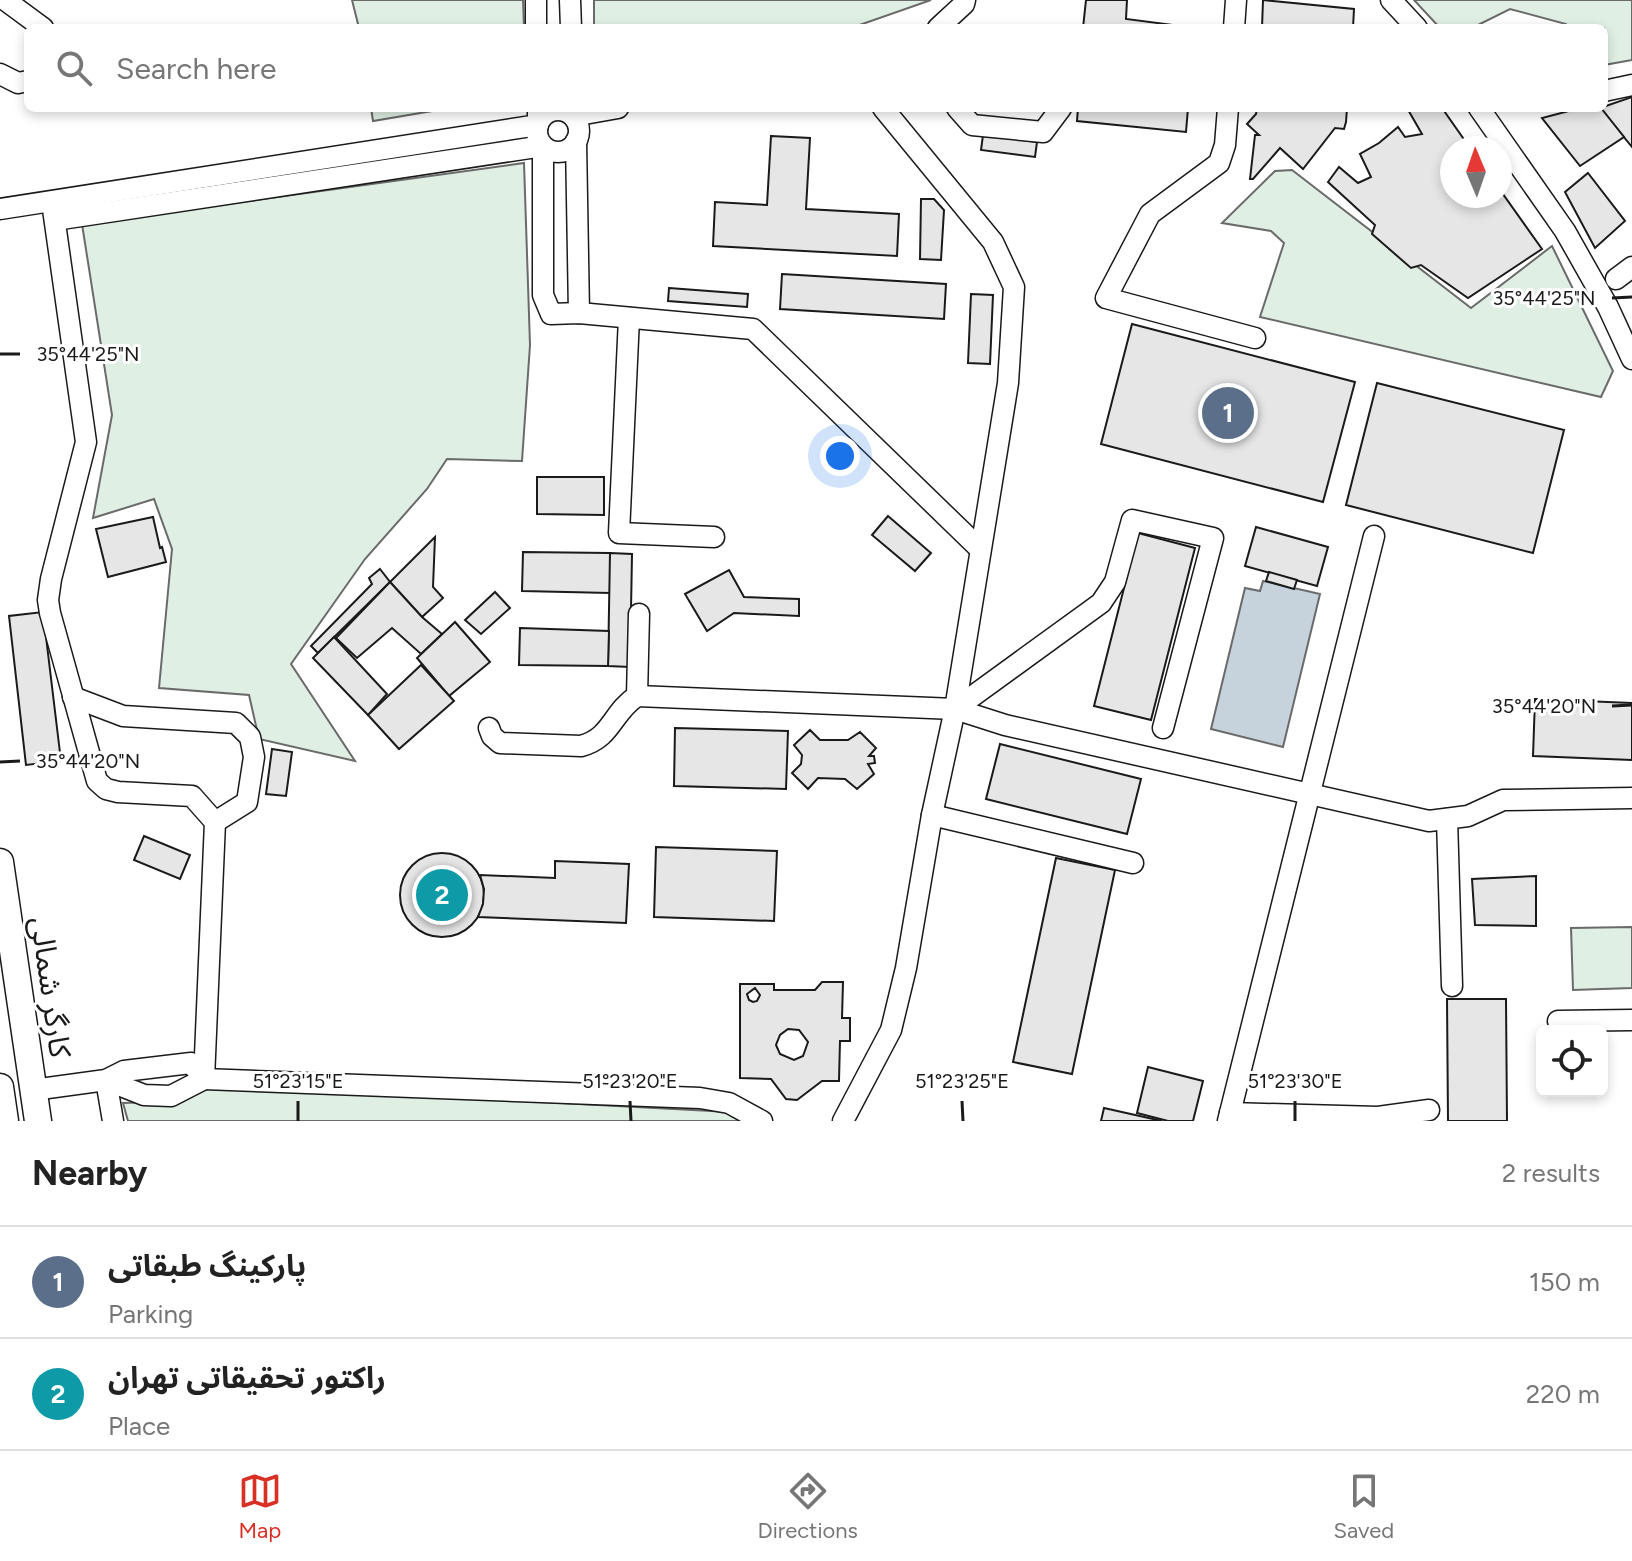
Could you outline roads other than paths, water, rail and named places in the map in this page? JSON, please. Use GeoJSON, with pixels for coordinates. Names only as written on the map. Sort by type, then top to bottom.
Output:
{"type":"FeatureCollection","features":[{"type":"Feature","properties":{"kind":"main road","name":"کارگر شمالی"},"geometry":{"type":"LineString","coordinates":[[0,862],[38,1121]]}},
{"type":"Feature","properties":{"kind":"main road"},"geometry":{"type":"LineString","coordinates":[[0,1087],[5,1121]]}},
{"type":"Feature","properties":{"kind":"street"},"geometry":{"type":"LineString","coordinates":[[5,0],[38,24]]}},
{"type":"Feature","properties":{"kind":"street"},"geometry":{"type":"LineString","coordinates":[[536,0],[536,24]]}},
{"type":"Feature","properties":{"kind":"street"},"geometry":{"type":"LineString","coordinates":[[570,0],[571,24]]}},
{"type":"Feature","properties":{"kind":"street"},"geometry":{"type":"LineString","coordinates":[[942,24],[965,0]]}},
{"type":"Feature","properties":{"kind":"street"},"geometry":{"type":"LineString","coordinates":[[1234,24],[1236,0]]}},
{"type":"Feature","properties":{"kind":"street"},"geometry":{"type":"LineString","coordinates":[[1391,0],[1413,24]]}},
{"type":"Feature","properties":{"kind":"street"},"geometry":{"type":"LineString","coordinates":[[0,74],[18,83],[24,82]]}},
{"type":"Feature","properties":{"kind":"street"},"geometry":{"type":"LineString","coordinates":[[1608,90],[1632,85]]}},
{"type":"Feature","properties":{"kind":"street"},"geometry":{"type":"LineString","coordinates":[[573,112],[579,128],[576,141],[579,313]]}},
{"type":"Feature","properties":{"kind":"street"},"geometry":{"type":"LineString","coordinates":[[843,1121],[891,1030],[906,968],[932,815],[955,709],[1008,383],[1014,287],[993,242],[886,112]]}},
{"type":"Feature","properties":{"kind":"street"},"geometry":{"type":"LineString","coordinates":[[961,112],[972,125],[1043,132],[1058,112]]}},
{"type":"Feature","properties":{"kind":"street"},"geometry":{"type":"LineString","coordinates":[[1228,112],[1225,145],[1219,163],[1150,214],[1106,298],[1255,338]]}},
{"type":"Feature","properties":{"kind":"street"},"geometry":{"type":"LineString","coordinates":[[1482,112],[1565,231],[1608,307],[1632,359]]}},
{"type":"Feature","properties":{"kind":"street"},"geometry":{"type":"LineString","coordinates":[[289,174],[538,116],[538,136],[543,146],[543,295],[551,314],[579,313],[753,329],[980,549]]}},
{"type":"Feature","properties":{"kind":"street"},"geometry":{"type":"LineString","coordinates":[[0,209],[54,211],[289,174],[543,146],[561,152],[572,147],[576,141]]}},
{"type":"Feature","properties":{"kind":"street"},"geometry":{"type":"LineString","coordinates":[[54,211],[86,442],[48,600],[97,781],[106,789],[118,792],[192,796],[215,822],[204,1079]]}},
{"type":"Feature","properties":{"kind":"street"},"geometry":{"type":"LineString","coordinates":[[629,318],[619,533],[714,537]]}},
{"type":"Feature","properties":{"kind":"street"},"geometry":{"type":"LineString","coordinates":[[955,709],[1101,603],[1115,582],[1132,520],[1213,538],[1163,728]]}},
{"type":"Feature","properties":{"kind":"street"},"geometry":{"type":"LineString","coordinates":[[1374,536],[1229,1117],[1378,1117],[1429,1110]]}},
{"type":"Feature","properties":{"kind":"street"},"geometry":{"type":"LineString","coordinates":[[637,696],[639,614]]}},
{"type":"Feature","properties":{"kind":"street"},"geometry":{"type":"LineString","coordinates":[[489,728],[500,743],[581,746],[594,743],[604,735],[623,705],[637,696],[955,709],[1005,725],[1429,821],[1468,816],[1503,800],[1632,798]]}},
{"type":"Feature","properties":{"kind":"street"},"geometry":{"type":"LineString","coordinates":[[73,697],[123,716],[236,723],[250,737],[254,757],[247,802],[215,822]]}},
{"type":"Feature","properties":{"kind":"street"},"geometry":{"type":"LineString","coordinates":[[932,815],[1133,863]]}},
{"type":"Feature","properties":{"kind":"street"},"geometry":{"type":"LineString","coordinates":[[1447,819],[1452,986]]}},
{"type":"Feature","properties":{"kind":"street"},"geometry":{"type":"LineString","coordinates":[[1558,1021],[1632,1020]]}},
{"type":"Feature","properties":{"kind":"street"},"geometry":{"type":"LineString","coordinates":[[33,1090],[106,1080],[124,1071],[191,1063],[204,1079]]}},
{"type":"Feature","properties":{"kind":"street"},"geometry":{"type":"LineString","coordinates":[[106,1080],[144,1095],[171,1096],[204,1079],[700,1098],[729,1103],[762,1121]]}},
{"type":"Feature","properties":{"kind":"street"},"geometry":{"type":"LineString","coordinates":[[106,1080],[113,1121]]}},
{"type":"Feature","properties":{"kind":"place","name":"پارکینگ طبقاتی"},"geometry":{"type":"Point","coordinates":[1228,413]}},
{"type":"Feature","properties":{"kind":"place","name":"راکتور تحقیقاتی تهران"},"geometry":{"type":"Point","coordinates":[442,895]}}]}
